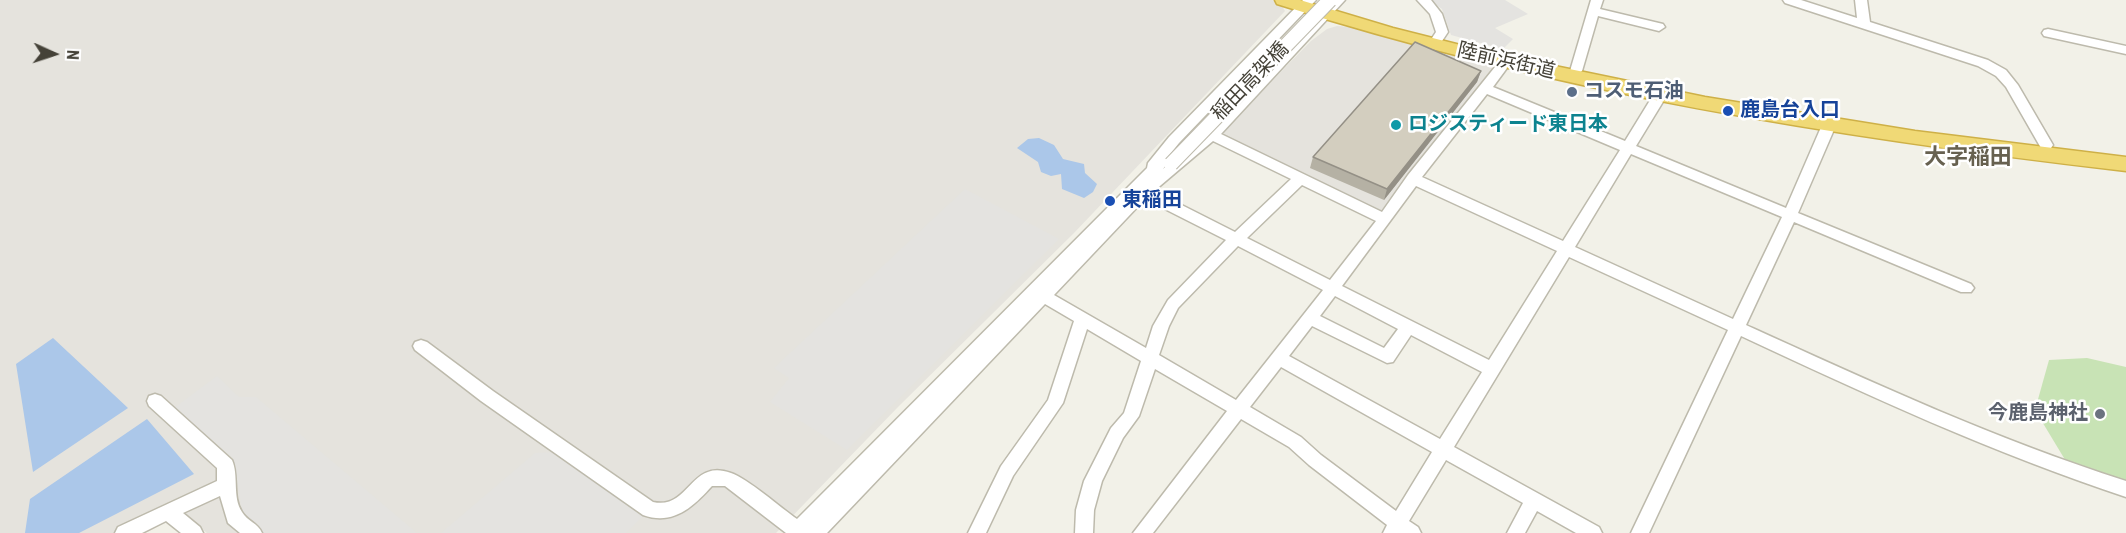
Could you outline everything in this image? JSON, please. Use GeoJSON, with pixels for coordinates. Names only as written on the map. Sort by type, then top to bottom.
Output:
{"type":"FeatureCollection","features":[{"type":"Feature","properties":{"kind":"highway","name":"陸前浜街道"},"geometry":{"type":"LineString","coordinates":[[1283,0],[1322,4],[1504,59],[1663,91],[1957,144],[2126,164]]}},
{"type":"Feature","properties":{"kind":"highway","name":"陸前浜街道"},"geometry":{"type":"LineString","coordinates":[[1322,4],[1454,51],[1576,71],[1663,91]]}},
{"type":"Feature","properties":{"kind":"highway","name":"陸前浜街道"},"geometry":{"type":"LineString","coordinates":[[1828,120],[2126,154]]}},
{"type":"Feature","properties":{"kind":"street"},"geometry":{"type":"LineString","coordinates":[[1423,0],[1431,5],[1439,18],[1442,32],[1438,38]]}},
{"type":"Feature","properties":{"kind":"street"},"geometry":{"type":"LineString","coordinates":[[1789,0],[1971,58],[2001,74],[2011,85],[2046,145]]}},
{"type":"Feature","properties":{"kind":"street"},"geometry":{"type":"LineString","coordinates":[[1861,0],[1864,24]]}},
{"type":"Feature","properties":{"kind":"street"},"geometry":{"type":"LineString","coordinates":[[421,345],[488,396],[649,509],[659,512],[675,509],[689,499],[708,478],[728,479],[796,531],[1038,293],[1138,191],[1212,135],[1322,4]]}},
{"type":"Feature","properties":{"kind":"street"},"geometry":{"type":"LineString","coordinates":[[1138,191],[1174,140],[1322,4]]}},
{"type":"Feature","properties":{"kind":"street","name":"稲田高架橋"},"geometry":{"type":"LineString","coordinates":[[1138,191],[1322,4]]}},
{"type":"Feature","properties":{"kind":"street"},"geometry":{"type":"LineString","coordinates":[[1576,71],[1586,44],[1595,5],[1659,27]]}},
{"type":"Feature","properties":{"kind":"street"},"geometry":{"type":"LineString","coordinates":[[2048,33],[2126,50]]}},
{"type":"Feature","properties":{"kind":"street"},"geometry":{"type":"LineString","coordinates":[[1142,533],[1310,318],[1504,59]]}},
{"type":"Feature","properties":{"kind":"street"},"geometry":{"type":"LineString","coordinates":[[1484,87],[1966,288]]}},
{"type":"Feature","properties":{"kind":"street"},"geometry":{"type":"LineString","coordinates":[[1038,293],[1295,442],[1400,530],[1441,449],[1663,91]]}},
{"type":"Feature","properties":{"kind":"street"},"geometry":{"type":"LineString","coordinates":[[1640,533],[1790,214],[1828,120]]}},
{"type":"Feature","properties":{"kind":"street"},"geometry":{"type":"LineString","coordinates":[[1212,135],[1385,219]]}},
{"type":"Feature","properties":{"kind":"street"},"geometry":{"type":"LineString","coordinates":[[1084,533],[1085,510],[1093,481],[1117,433],[1131,416],[1161,326],[1173,304],[1236,239],[1301,178]]}},
{"type":"Feature","properties":{"kind":"street"},"geometry":{"type":"LineString","coordinates":[[1413,178],[1928,415],[2068,470],[2126,489]]}},
{"type":"Feature","properties":{"kind":"street"},"geometry":{"type":"LineString","coordinates":[[1138,191],[1333,287],[1491,369]]}},
{"type":"Feature","properties":{"kind":"street"},"geometry":{"type":"LineString","coordinates":[[815,533],[1038,293]]}},
{"type":"Feature","properties":{"kind":"street"},"geometry":{"type":"LineString","coordinates":[[1310,318],[1387,357],[1408,326]]}},
{"type":"Feature","properties":{"kind":"street"},"geometry":{"type":"LineString","coordinates":[[977,533],[1007,471],[1055,403],[1082,320]]}},
{"type":"Feature","properties":{"kind":"street"},"geometry":{"type":"LineString","coordinates":[[1279,358],[1593,533]]}},
{"type":"Feature","properties":{"kind":"street"},"geometry":{"type":"LineString","coordinates":[[155,402],[226,465],[226,485],[234,517],[253,533]]}},
{"type":"Feature","properties":{"kind":"street"},"geometry":{"type":"LineString","coordinates":[[124,533],[226,485]]}},
{"type":"Feature","properties":{"kind":"street"},"geometry":{"type":"LineString","coordinates":[[1516,533],[1534,499]]}},
{"type":"Feature","properties":{"kind":"street"},"geometry":{"type":"LineString","coordinates":[[168,511],[194,533]]}},
{"type":"Feature","properties":{"kind":"shaded area"},"geometry":{"type":"Polygon","coordinates":[[[0,0],[1272,0],[1280,3],[1285,11],[1074,233],[898,407],[776,533],[207,533],[173,505],[116,533],[0,533],[0,0]]]}},
{"type":"Feature","properties":{"kind":"shaded area"},"geometry":{"type":"Polygon","coordinates":[[[1429,0],[1505,0],[1528,14],[1495,28],[1513,39],[1503,49],[1451,35],[1442,9],[1429,0]]]}},
{"type":"Feature","properties":{"kind":"shaded area","name":"ロジスティード東日本"},"geometry":{"type":"Polygon","coordinates":[[[1337,26],[1350,27],[1498,65],[1384,212],[1219,135],[1311,41],[1327,29],[1337,26]]]}},
{"type":"Feature","properties":{"kind":"shaded area"},"geometry":{"type":"Polygon","coordinates":[[[965,189],[1059,239],[847,450],[770,402],[789,378],[774,368],[965,189]]]}},
{"type":"Feature","properties":{"kind":"shaded area"},"geometry":{"type":"Polygon","coordinates":[[[217,376],[239,397],[256,397],[417,533],[263,533],[243,516],[233,458],[174,408],[217,376]]]}},
{"type":"Feature","properties":{"kind":"shaded area"},"geometry":{"type":"Polygon","coordinates":[[[554,452],[643,516],[626,533],[441,533],[535,453],[554,452]]]}},
{"type":"Feature","properties":{"kind":"green space"},"geometry":{"type":"Polygon","coordinates":[[[2087,358],[2126,367],[2126,486],[2067,463],[2035,410],[2049,360],[2087,358]]]}},
{"type":"Feature","properties":{"kind":"water"},"geometry":{"type":"Polygon","coordinates":[[[1039,138],[1054,145],[1063,159],[1084,164],[1085,173],[1097,184],[1093,192],[1084,198],[1062,189],[1061,174],[1051,176],[1041,172],[1038,162],[1017,148],[1028,139],[1039,138]]]}},
{"type":"Feature","properties":{"kind":"water"},"geometry":{"type":"Polygon","coordinates":[[[53,338],[128,408],[33,472],[16,364],[53,338]]]}},
{"type":"Feature","properties":{"kind":"water"},"geometry":{"type":"Polygon","coordinates":[[[147,419],[194,474],[79,533],[25,533],[30,499],[147,419]]]}},
{"type":"Feature","properties":{"kind":"building","name":"ロジスティード東日本"},"geometry":{"type":"Polygon","coordinates":[[[1415,42],[1481,71],[1387,189],[1313,157],[1415,42]]]}},
{"type":"Feature","properties":{"kind":"place","name":"コスモ石油"},"geometry":{"type":"Point","coordinates":[1572,92]}},
{"type":"Feature","properties":{"kind":"place","name":"鹿島台入口"},"geometry":{"type":"Point","coordinates":[1728,111]}},
{"type":"Feature","properties":{"kind":"place","name":"ロジスティード東日本"},"geometry":{"type":"Point","coordinates":[1396,125]}},
{"type":"Feature","properties":{"kind":"place","name":"東稲田"},"geometry":{"type":"Point","coordinates":[1110,201]}},
{"type":"Feature","properties":{"kind":"place","name":"今鹿島神社"},"geometry":{"type":"Point","coordinates":[2100,414]}},
{"type":"Feature","properties":{"kind":"district","name":"大字稲田"},"geometry":{"type":"Point","coordinates":[1968,158]}}]}
